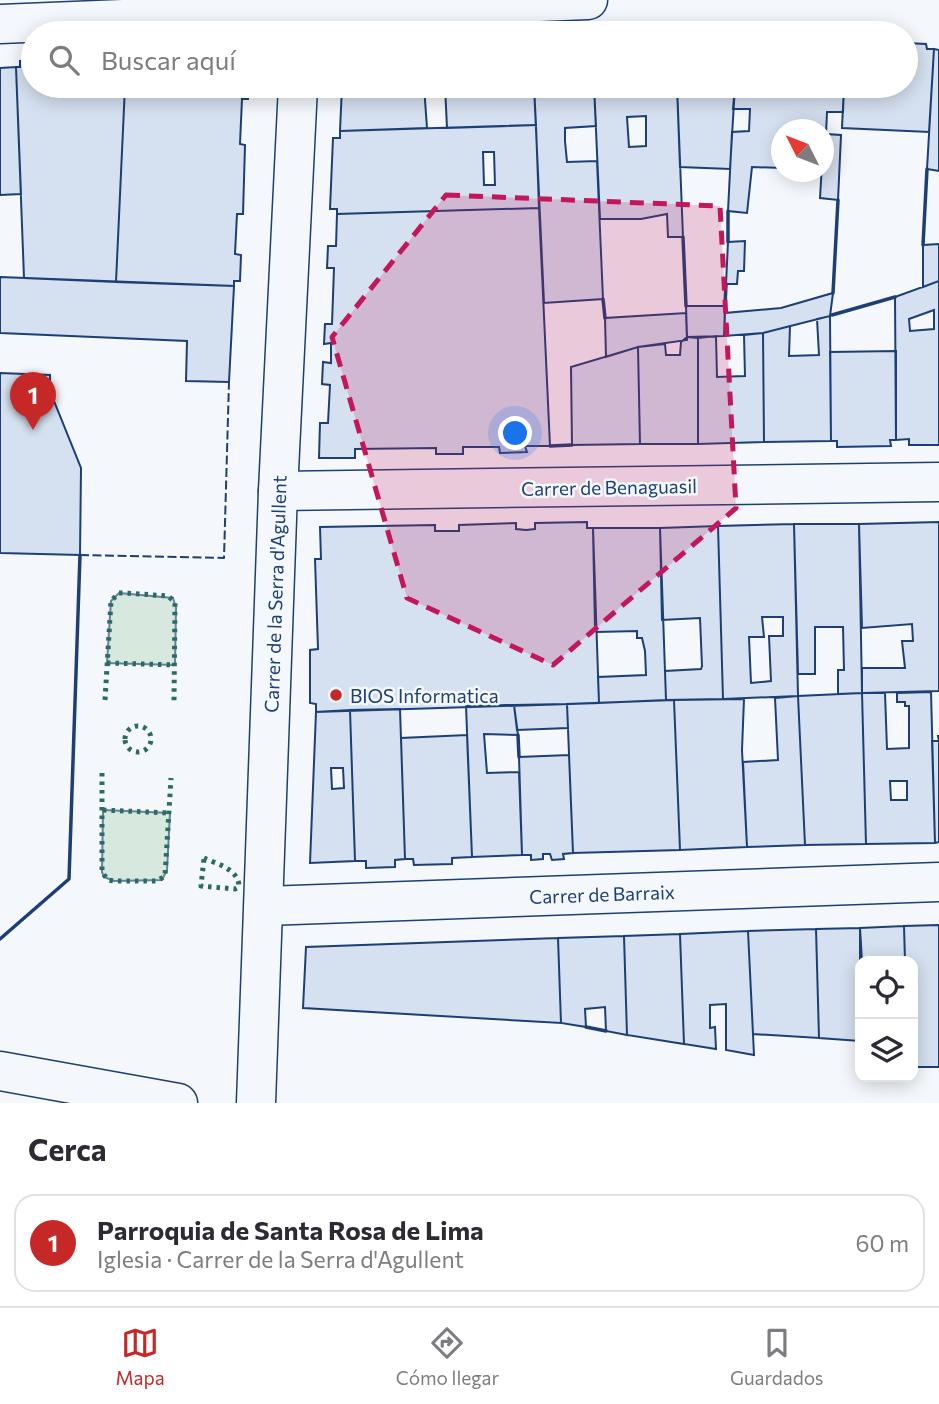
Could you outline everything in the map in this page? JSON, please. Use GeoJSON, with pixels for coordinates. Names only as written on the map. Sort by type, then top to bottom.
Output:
{"type":"FeatureCollection","features":[{"type":"Feature","properties":{"kind":"street"},"geometry":{"type":"LineString","coordinates":[[100,21],[301,15],[588,0]]}},
{"type":"Feature","properties":{"kind":"street"},"geometry":{"type":"LineString","coordinates":[[0,24],[21,23]]}},
{"type":"Feature","properties":{"kind":"street","name":"Carrer de la Serra d'Agullent"},"geometry":{"type":"LineString","coordinates":[[256,1103],[278,491],[297,98]]}},
{"type":"Feature","properties":{"kind":"street","name":"Carrer de Benaguasil"},"geometry":{"type":"LineString","coordinates":[[278,491],[939,482]]}},
{"type":"Feature","properties":{"kind":"street","name":"Carrer de Barraix"},"geometry":{"type":"LineString","coordinates":[[264,906],[939,882]]}},
{"type":"Feature","properties":{"kind":"street"},"geometry":{"type":"LineString","coordinates":[[0,1071],[158,1102]]}},
{"type":"Feature","properties":{"kind":"highlighted area"},"geometry":{"type":"Polygon","coordinates":[[[446,195],[720,206],[736,508],[553,665],[407,598],[332,337],[446,195]]]}},
{"type":"Feature","properties":{"kind":"shaded area"},"geometry":{"type":"Polygon","coordinates":[[[119,593],[173,598],[176,608],[175,665],[107,663],[111,601],[119,593]]]}},
{"type":"Feature","properties":{"kind":"shaded area"},"geometry":{"type":"Polygon","coordinates":[[[103,810],[170,813],[167,870],[162,880],[114,881],[104,877],[103,810]]]}},
{"type":"Feature","properties":{"kind":"building"},"geometry":{"type":"Polygon","coordinates":[[[918,44],[926,44],[927,49],[934,49],[929,132],[842,128],[843,98],[918,98],[918,44]]]}},
{"type":"Feature","properties":{"kind":"building"},"geometry":{"type":"Polygon","coordinates":[[[934,49],[939,50],[939,171],[927,169],[934,49]]]}},
{"type":"Feature","properties":{"kind":"building"},"geometry":{"type":"Polygon","coordinates":[[[20,61],[21,98],[124,98],[116,282],[24,278],[16,67],[20,67],[20,61]]]}},
{"type":"Feature","properties":{"kind":"building"},"geometry":{"type":"Polygon","coordinates":[[[16,67],[21,194],[0,195],[0,68],[16,67]]]}},
{"type":"Feature","properties":{"kind":"building"},"geometry":{"type":"Polygon","coordinates":[[[124,98],[248,98],[242,99],[240,144],[245,145],[243,214],[237,214],[235,254],[241,255],[240,281],[234,281],[234,286],[116,282],[124,98]]]}},
{"type":"Feature","properties":{"kind":"building"},"geometry":{"type":"Polygon","coordinates":[[[341,98],[425,98],[427,128],[340,131],[341,98]]]}},
{"type":"Feature","properties":{"kind":"building"},"geometry":{"type":"Polygon","coordinates":[[[446,98],[535,98],[536,125],[447,128],[446,98]]]}},
{"type":"Feature","properties":{"kind":"building"},"geometry":{"type":"Polygon","coordinates":[[[535,98],[595,98],[596,126],[565,128],[565,141],[567,162],[597,161],[603,299],[544,303],[535,98]]]}},
{"type":"Feature","properties":{"kind":"building"},"geometry":{"type":"Polygon","coordinates":[[[595,98],[677,98],[683,237],[668,237],[667,214],[641,219],[600,219],[595,98]],[[646,116],[627,117],[629,147],[646,146],[646,116]]]}},
{"type":"Feature","properties":{"kind":"building"},"geometry":{"type":"Polygon","coordinates":[[[677,98],[734,98],[730,169],[680,167],[677,98]]]}},
{"type":"Feature","properties":{"kind":"building"},"geometry":{"type":"Polygon","coordinates":[[[734,98],[844,98],[843,112],[827,112],[827,119],[771,119],[771,168],[752,167],[747,213],[728,211],[732,132],[749,131],[750,109],[733,109],[734,98]]]}},
{"type":"Feature","properties":{"kind":"building"},"geometry":{"type":"Polygon","coordinates":[[[536,125],[539,208],[337,214],[337,209],[330,209],[333,138],[340,138],[340,131],[536,125]],[[483,152],[484,185],[495,185],[494,152],[483,152]]]}},
{"type":"Feature","properties":{"kind":"building"},"geometry":{"type":"Polygon","coordinates":[[[834,135],[841,135],[838,200],[820,198],[821,182],[834,182],[834,135]]]}},
{"type":"Feature","properties":{"kind":"building"},"geometry":{"type":"Polygon","coordinates":[[[539,208],[550,446],[525,446],[527,452],[500,453],[499,447],[463,447],[463,454],[436,454],[436,448],[355,449],[355,458],[319,458],[320,423],[328,423],[330,385],[322,384],[323,362],[331,363],[331,343],[324,344],[325,324],[332,324],[334,268],[327,268],[328,246],[336,246],[337,214],[539,208]]]}},
{"type":"Feature","properties":{"kind":"building"},"geometry":{"type":"Polygon","coordinates":[[[745,241],[744,271],[738,271],[737,284],[726,284],[728,242],[745,241]]]}},
{"type":"Feature","properties":{"kind":"building"},"geometry":{"type":"Polygon","coordinates":[[[939,244],[939,281],[923,287],[923,245],[939,244]]]}},
{"type":"Feature","properties":{"kind":"building"},"geometry":{"type":"Polygon","coordinates":[[[0,277],[234,286],[229,382],[186,381],[187,341],[0,333],[0,277]]]}},
{"type":"Feature","properties":{"kind":"building"},"geometry":{"type":"Polygon","coordinates":[[[939,281],[939,445],[909,445],[909,439],[896,440],[895,297],[939,281]],[[934,310],[909,319],[910,331],[934,329],[934,310]]]}},
{"type":"Feature","properties":{"kind":"building"},"geometry":{"type":"Polygon","coordinates":[[[833,293],[830,316],[763,333],[724,336],[725,313],[781,308],[833,293]]]}},
{"type":"Feature","properties":{"kind":"building"},"geometry":{"type":"Polygon","coordinates":[[[686,306],[725,306],[724,336],[687,337],[686,306]]]}},
{"type":"Feature","properties":{"kind":"building"},"geometry":{"type":"Polygon","coordinates":[[[686,313],[687,340],[638,347],[606,357],[605,318],[686,313]]]}},
{"type":"Feature","properties":{"kind":"building"},"geometry":{"type":"Polygon","coordinates":[[[830,316],[831,441],[764,442],[763,333],[790,326],[789,356],[819,355],[817,319],[830,316]]]}},
{"type":"Feature","properties":{"kind":"building"},"geometry":{"type":"Polygon","coordinates":[[[763,333],[764,442],[698,444],[698,338],[716,336],[717,377],[745,376],[744,335],[763,333]]]}},
{"type":"Feature","properties":{"kind":"building"},"geometry":{"type":"Polygon","coordinates":[[[687,337],[698,338],[698,444],[640,444],[638,347],[665,344],[666,355],[680,355],[681,342],[687,337]]]}},
{"type":"Feature","properties":{"kind":"building"},"geometry":{"type":"Polygon","coordinates":[[[638,347],[640,444],[572,445],[571,367],[638,347]]]}},
{"type":"Feature","properties":{"kind":"building"},"geometry":{"type":"Polygon","coordinates":[[[896,351],[896,440],[890,440],[891,446],[837,447],[837,441],[831,441],[830,352],[896,351]]]}},
{"type":"Feature","properties":{"kind":"building"},"geometry":{"type":"Polygon","coordinates":[[[0,373],[50,375],[50,391],[81,468],[80,555],[0,553],[0,373]]]}},
{"type":"Feature","properties":{"kind":"building"},"geometry":{"type":"Polygon","coordinates":[[[587,522],[587,528],[593,528],[599,703],[316,712],[316,704],[310,703],[310,650],[318,649],[315,559],[321,559],[320,527],[435,525],[435,531],[459,531],[459,525],[516,523],[516,529],[526,530],[535,529],[535,523],[587,522]]]}},
{"type":"Feature","properties":{"kind":"building"},"geometry":{"type":"Polygon","coordinates":[[[939,522],[939,691],[862,693],[862,668],[905,668],[902,641],[913,641],[912,624],[862,628],[859,524],[939,522]]]}},
{"type":"Feature","properties":{"kind":"building"},"geometry":{"type":"Polygon","coordinates":[[[794,524],[798,696],[723,699],[718,526],[794,524]],[[762,617],[764,637],[749,637],[751,683],[771,681],[769,636],[783,636],[783,617],[762,617]]]}},
{"type":"Feature","properties":{"kind":"building"},"geometry":{"type":"Polygon","coordinates":[[[794,524],[859,524],[862,693],[838,694],[838,670],[844,670],[843,627],[815,627],[815,674],[798,674],[794,524]]]}},
{"type":"Feature","properties":{"kind":"building"},"geometry":{"type":"Polygon","coordinates":[[[718,526],[723,699],[666,700],[665,671],[701,669],[702,666],[700,618],[662,620],[660,528],[718,526]]]}},
{"type":"Feature","properties":{"kind":"building"},"geometry":{"type":"Polygon","coordinates":[[[593,528],[660,528],[666,700],[599,703],[598,677],[646,675],[645,651],[642,638],[637,638],[637,631],[597,632],[595,628],[593,528]]]}},
{"type":"Feature","properties":{"kind":"building"},"geometry":{"type":"Polygon","coordinates":[[[931,692],[935,843],[866,844],[862,693],[885,693],[887,749],[909,748],[909,706],[905,706],[905,702],[897,702],[897,693],[931,692]],[[890,781],[891,800],[907,800],[907,781],[890,781]]]}},
{"type":"Feature","properties":{"kind":"building"},"geometry":{"type":"Polygon","coordinates":[[[862,693],[866,844],[805,845],[798,696],[862,693]]]}},
{"type":"Feature","properties":{"kind":"building"},"geometry":{"type":"Polygon","coordinates":[[[798,696],[805,845],[747,847],[743,762],[778,760],[775,698],[798,696]]]}},
{"type":"Feature","properties":{"kind":"building"},"geometry":{"type":"Polygon","coordinates":[[[744,699],[742,750],[747,847],[680,850],[674,700],[744,699]]]}},
{"type":"Feature","properties":{"kind":"building"},"geometry":{"type":"Polygon","coordinates":[[[674,700],[680,850],[573,853],[567,704],[674,700]]]}},
{"type":"Feature","properties":{"kind":"building"},"geometry":{"type":"Polygon","coordinates":[[[567,704],[568,728],[517,730],[514,705],[567,704]]]}},
{"type":"Feature","properties":{"kind":"building"},"geometry":{"type":"Polygon","coordinates":[[[514,705],[518,735],[484,734],[487,773],[519,772],[522,855],[472,857],[466,706],[514,705]]]}},
{"type":"Feature","properties":{"kind":"building"},"geometry":{"type":"Polygon","coordinates":[[[400,709],[405,859],[395,860],[395,867],[366,868],[366,861],[355,861],[350,710],[400,709]]]}},
{"type":"Feature","properties":{"kind":"building"},"geometry":{"type":"Polygon","coordinates":[[[350,710],[355,861],[310,863],[316,712],[350,710]],[[331,768],[332,789],[344,788],[343,768],[331,768]]]}},
{"type":"Feature","properties":{"kind":"building"},"geometry":{"type":"Polygon","coordinates":[[[467,735],[472,857],[452,858],[452,864],[414,865],[413,859],[405,859],[401,738],[467,735]]]}},
{"type":"Feature","properties":{"kind":"building"},"geometry":{"type":"Polygon","coordinates":[[[932,741],[939,741],[939,842],[935,843],[932,741]]]}},
{"type":"Feature","properties":{"kind":"building"},"geometry":{"type":"Polygon","coordinates":[[[569,755],[573,853],[563,854],[564,859],[552,860],[550,854],[543,854],[543,859],[531,860],[531,855],[522,855],[519,757],[569,755]]]}},
{"type":"Feature","properties":{"kind":"building"},"geometry":{"type":"Polygon","coordinates":[[[939,925],[939,1067],[918,1067],[918,956],[905,956],[904,926],[939,925]]]}},
{"type":"Feature","properties":{"kind":"building"},"geometry":{"type":"Polygon","coordinates":[[[904,926],[905,956],[862,956],[860,928],[904,926]]]}},
{"type":"Feature","properties":{"kind":"building"},"geometry":{"type":"Polygon","coordinates":[[[860,928],[860,956],[855,956],[855,1041],[819,1038],[816,929],[860,928]]]}},
{"type":"Feature","properties":{"kind":"building"},"geometry":{"type":"Polygon","coordinates":[[[816,929],[819,1038],[753,1034],[748,931],[816,929]]]}},
{"type":"Feature","properties":{"kind":"building"},"geometry":{"type":"Polygon","coordinates":[[[748,931],[754,1055],[726,1050],[726,1004],[710,1005],[710,1028],[715,1027],[716,1049],[684,1044],[680,934],[748,931]]]}},
{"type":"Feature","properties":{"kind":"building"},"geometry":{"type":"Polygon","coordinates":[[[680,934],[684,1044],[627,1035],[624,936],[680,934]]]}},
{"type":"Feature","properties":{"kind":"building"},"geometry":{"type":"Polygon","coordinates":[[[624,936],[627,1035],[606,1031],[605,1007],[585,1009],[586,1027],[561,1023],[558,938],[624,936]]]}},
{"type":"Feature","properties":{"kind":"building"},"geometry":{"type":"Polygon","coordinates":[[[558,938],[561,1023],[303,1008],[306,947],[558,938]]]}},
{"type":"Feature","properties":{"kind":"hedge"},"geometry":{"type":"LineString","coordinates":[[105,700],[111,601],[119,593],[125,593],[168,596],[175,602],[174,701]]}},
{"type":"Feature","properties":{"kind":"hedge"},"geometry":{"type":"LineString","coordinates":[[107,663],[175,665]]}},
{"type":"Feature","properties":{"kind":"hedge"},"geometry":{"type":"LineString","coordinates":[[138,726],[147,730],[151,739],[147,748],[138,752],[129,748],[125,739],[129,730],[138,726]]}},
{"type":"Feature","properties":{"kind":"hedge"},"geometry":{"type":"LineString","coordinates":[[102,773],[102,872],[108,880],[114,881],[157,881],[165,876],[171,778]]}},
{"type":"Feature","properties":{"kind":"hedge"},"geometry":{"type":"LineString","coordinates":[[103,810],[170,813]]}},
{"type":"Feature","properties":{"kind":"hedge"},"geometry":{"type":"LineString","coordinates":[[204,858],[231,871],[239,887],[235,889],[201,886],[204,858]]}},
{"type":"Feature","properties":{"kind":"fence"},"geometry":{"type":"LineString","coordinates":[[80,555],[224,558],[229,382]]}},
{"type":"Feature","properties":{"kind":"wall"},"geometry":{"type":"LineString","coordinates":[[923,245],[927,169]]}},
{"type":"Feature","properties":{"kind":"wall"},"geometry":{"type":"LineString","coordinates":[[833,293],[838,200]]}},
{"type":"Feature","properties":{"kind":"wall"},"geometry":{"type":"LineString","coordinates":[[728,211],[728,242]]}},
{"type":"Feature","properties":{"kind":"wall"},"geometry":{"type":"LineString","coordinates":[[683,237],[686,306]]}},
{"type":"Feature","properties":{"kind":"wall"},"geometry":{"type":"LineString","coordinates":[[725,306],[726,284]]}},
{"type":"Feature","properties":{"kind":"wall"},"geometry":{"type":"LineString","coordinates":[[832,315],[895,297]]}},
{"type":"Feature","properties":{"kind":"wall"},"geometry":{"type":"LineString","coordinates":[[603,299],[605,318]]}},
{"type":"Feature","properties":{"kind":"wall"},"geometry":{"type":"LineString","coordinates":[[550,446],[572,445]]}},
{"type":"Feature","properties":{"kind":"wall"},"geometry":{"type":"LineString","coordinates":[[0,939],[69,879],[80,555]]}},
{"type":"Feature","properties":{"kind":"wall"},"geometry":{"type":"LineString","coordinates":[[518,735],[519,757]]}},
{"type":"Feature","properties":{"kind":"wall"},"geometry":{"type":"LineString","coordinates":[[586,1027],[606,1031]]}},
{"type":"Feature","properties":{"kind":"place","name":"Parroquia de Santa Rosa de Lima"},"geometry":{"type":"Point","coordinates":[33,430]}},
{"type":"Feature","properties":{"kind":"place","name":"BIOS Informatica"},"geometry":{"type":"Point","coordinates":[336,695]}}]}
